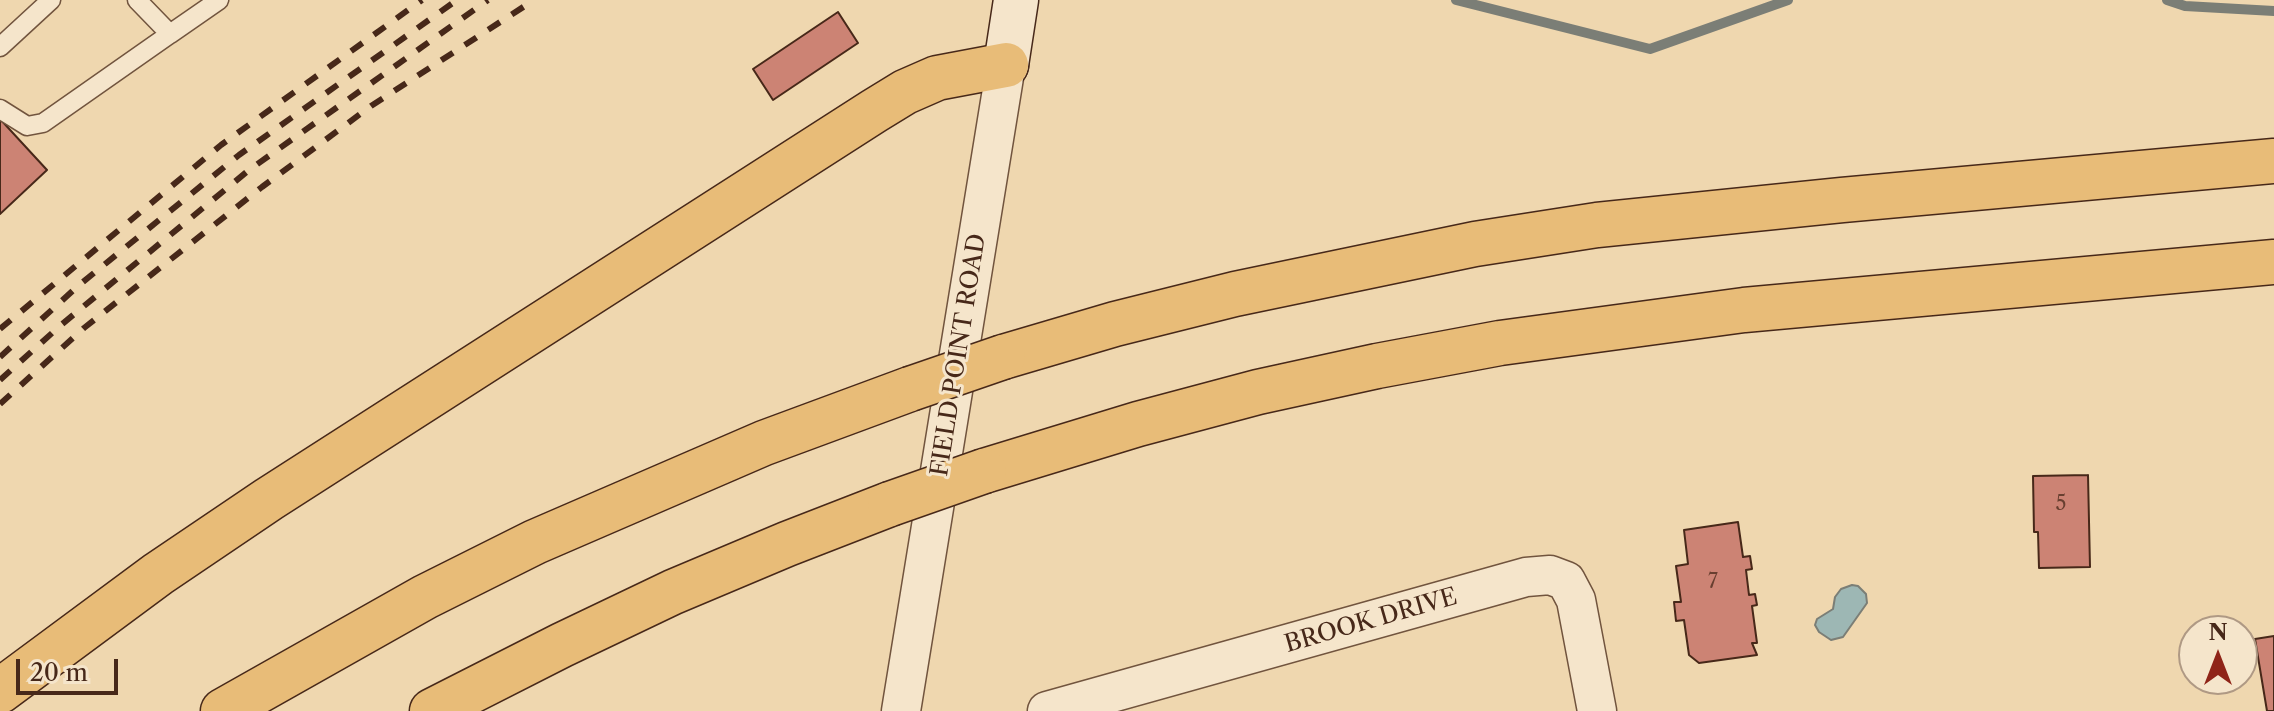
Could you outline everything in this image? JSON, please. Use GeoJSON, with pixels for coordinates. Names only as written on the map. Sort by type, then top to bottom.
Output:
{"type":"FeatureCollection","features":[{"type":"Feature","properties":{"kind":"highway"},"geometry":{"type":"LineString","coordinates":[[0,691],[158,574],[281,491],[874,111],[905,92],[937,78],[1006,65]]}},
{"type":"Feature","properties":{"kind":"highway"},"geometry":{"type":"LineString","coordinates":[[1965,189],[2274,141]]}},
{"type":"Feature","properties":{"kind":"highway"},"geometry":{"type":"LineString","coordinates":[[223,711],[425,597],[535,542],[764,443],[1003,357],[1115,324],[1235,294],[1475,244],[1597,225],[2274,161]]}},
{"type":"Feature","properties":{"kind":"highway"},"geometry":{"type":"LineString","coordinates":[[432,711],[673,592],[890,504],[984,471],[1138,424],[1258,392],[1500,343],[1744,310],[2274,262]]}},
{"type":"Feature","properties":{"kind":"highway"},"geometry":{"type":"LineString","coordinates":[[2110,277],[2274,275]]}},
{"type":"Feature","properties":{"kind":"main road","name":"FIELD POINT ROAD"},"geometry":{"type":"LineString","coordinates":[[1006,65],[1016,0]]}},
{"type":"Feature","properties":{"kind":"street","name":"FIELD POINT ROAD"},"geometry":{"type":"LineString","coordinates":[[901,711],[1006,65]]}},
{"type":"Feature","properties":{"kind":"street","name":"BROOK DRIVE"},"geometry":{"type":"LineString","coordinates":[[1047,711],[1526,577],[1550,575],[1566,581],[1576,600],[1597,711]]}},
{"type":"Feature","properties":{"kind":"lane"},"geometry":{"type":"LineString","coordinates":[[0,47],[51,0]]}},
{"type":"Feature","properties":{"kind":"lane"},"geometry":{"type":"LineString","coordinates":[[137,0],[170,34]]}},
{"type":"Feature","properties":{"kind":"lane"},"geometry":{"type":"LineString","coordinates":[[0,109],[27,126],[43,123],[219,0]]}},
{"type":"Feature","properties":{"kind":"water"},"geometry":{"type":"Polygon","coordinates":[[[1858,586],[1866,594],[1867,603],[1843,637],[1831,640],[1819,632],[1815,625],[1817,619],[1833,609],[1835,597],[1841,589],[1858,586]]]}},
{"type":"Feature","properties":{"kind":"building"},"geometry":{"type":"Polygon","coordinates":[[[838,12],[858,43],[773,100],[753,69],[838,12]]]}},
{"type":"Feature","properties":{"kind":"building"},"geometry":{"type":"Polygon","coordinates":[[[0,119],[47,170],[0,214],[0,119]]]}},
{"type":"Feature","properties":{"kind":"building"},"geometry":{"type":"Polygon","coordinates":[[[2088,475],[2090,567],[2039,568],[2038,532],[2034,532],[2033,476],[2088,475]]]}},
{"type":"Feature","properties":{"kind":"building"},"geometry":{"type":"Polygon","coordinates":[[[1738,522],[1743,557],[1750,556],[1752,569],[1746,570],[1749,595],[1755,594],[1757,605],[1752,606],[1757,643],[1752,643],[1757,655],[1699,663],[1689,655],[1684,620],[1676,621],[1674,602],[1681,602],[1676,566],[1688,564],[1684,530],[1738,522]]]}},
{"type":"Feature","properties":{"kind":"building"},"geometry":{"type":"Polygon","coordinates":[[[2274,636],[2274,711],[2267,711],[2258,639],[2274,636]]]}},
{"type":"Feature","properties":{"kind":"waterway"},"geometry":{"type":"LineString","coordinates":[[1456,0],[1650,49],[1788,0]]}},
{"type":"Feature","properties":{"kind":"waterway"},"geometry":{"type":"LineString","coordinates":[[2167,0],[2185,6],[2274,11]]}},
{"type":"Feature","properties":{"kind":"railway"},"geometry":{"type":"LineString","coordinates":[[0,329],[221,145],[422,0]]}},
{"type":"Feature","properties":{"kind":"railway"},"geometry":{"type":"LineString","coordinates":[[0,357],[78,286],[239,155],[457,0]]}},
{"type":"Feature","properties":{"kind":"railway"},"geometry":{"type":"LineString","coordinates":[[0,380],[61,325],[249,170],[488,0]]}},
{"type":"Feature","properties":{"kind":"railway"},"geometry":{"type":"LineString","coordinates":[[0,404],[84,328],[262,187],[371,106],[534,0]]}}]}
